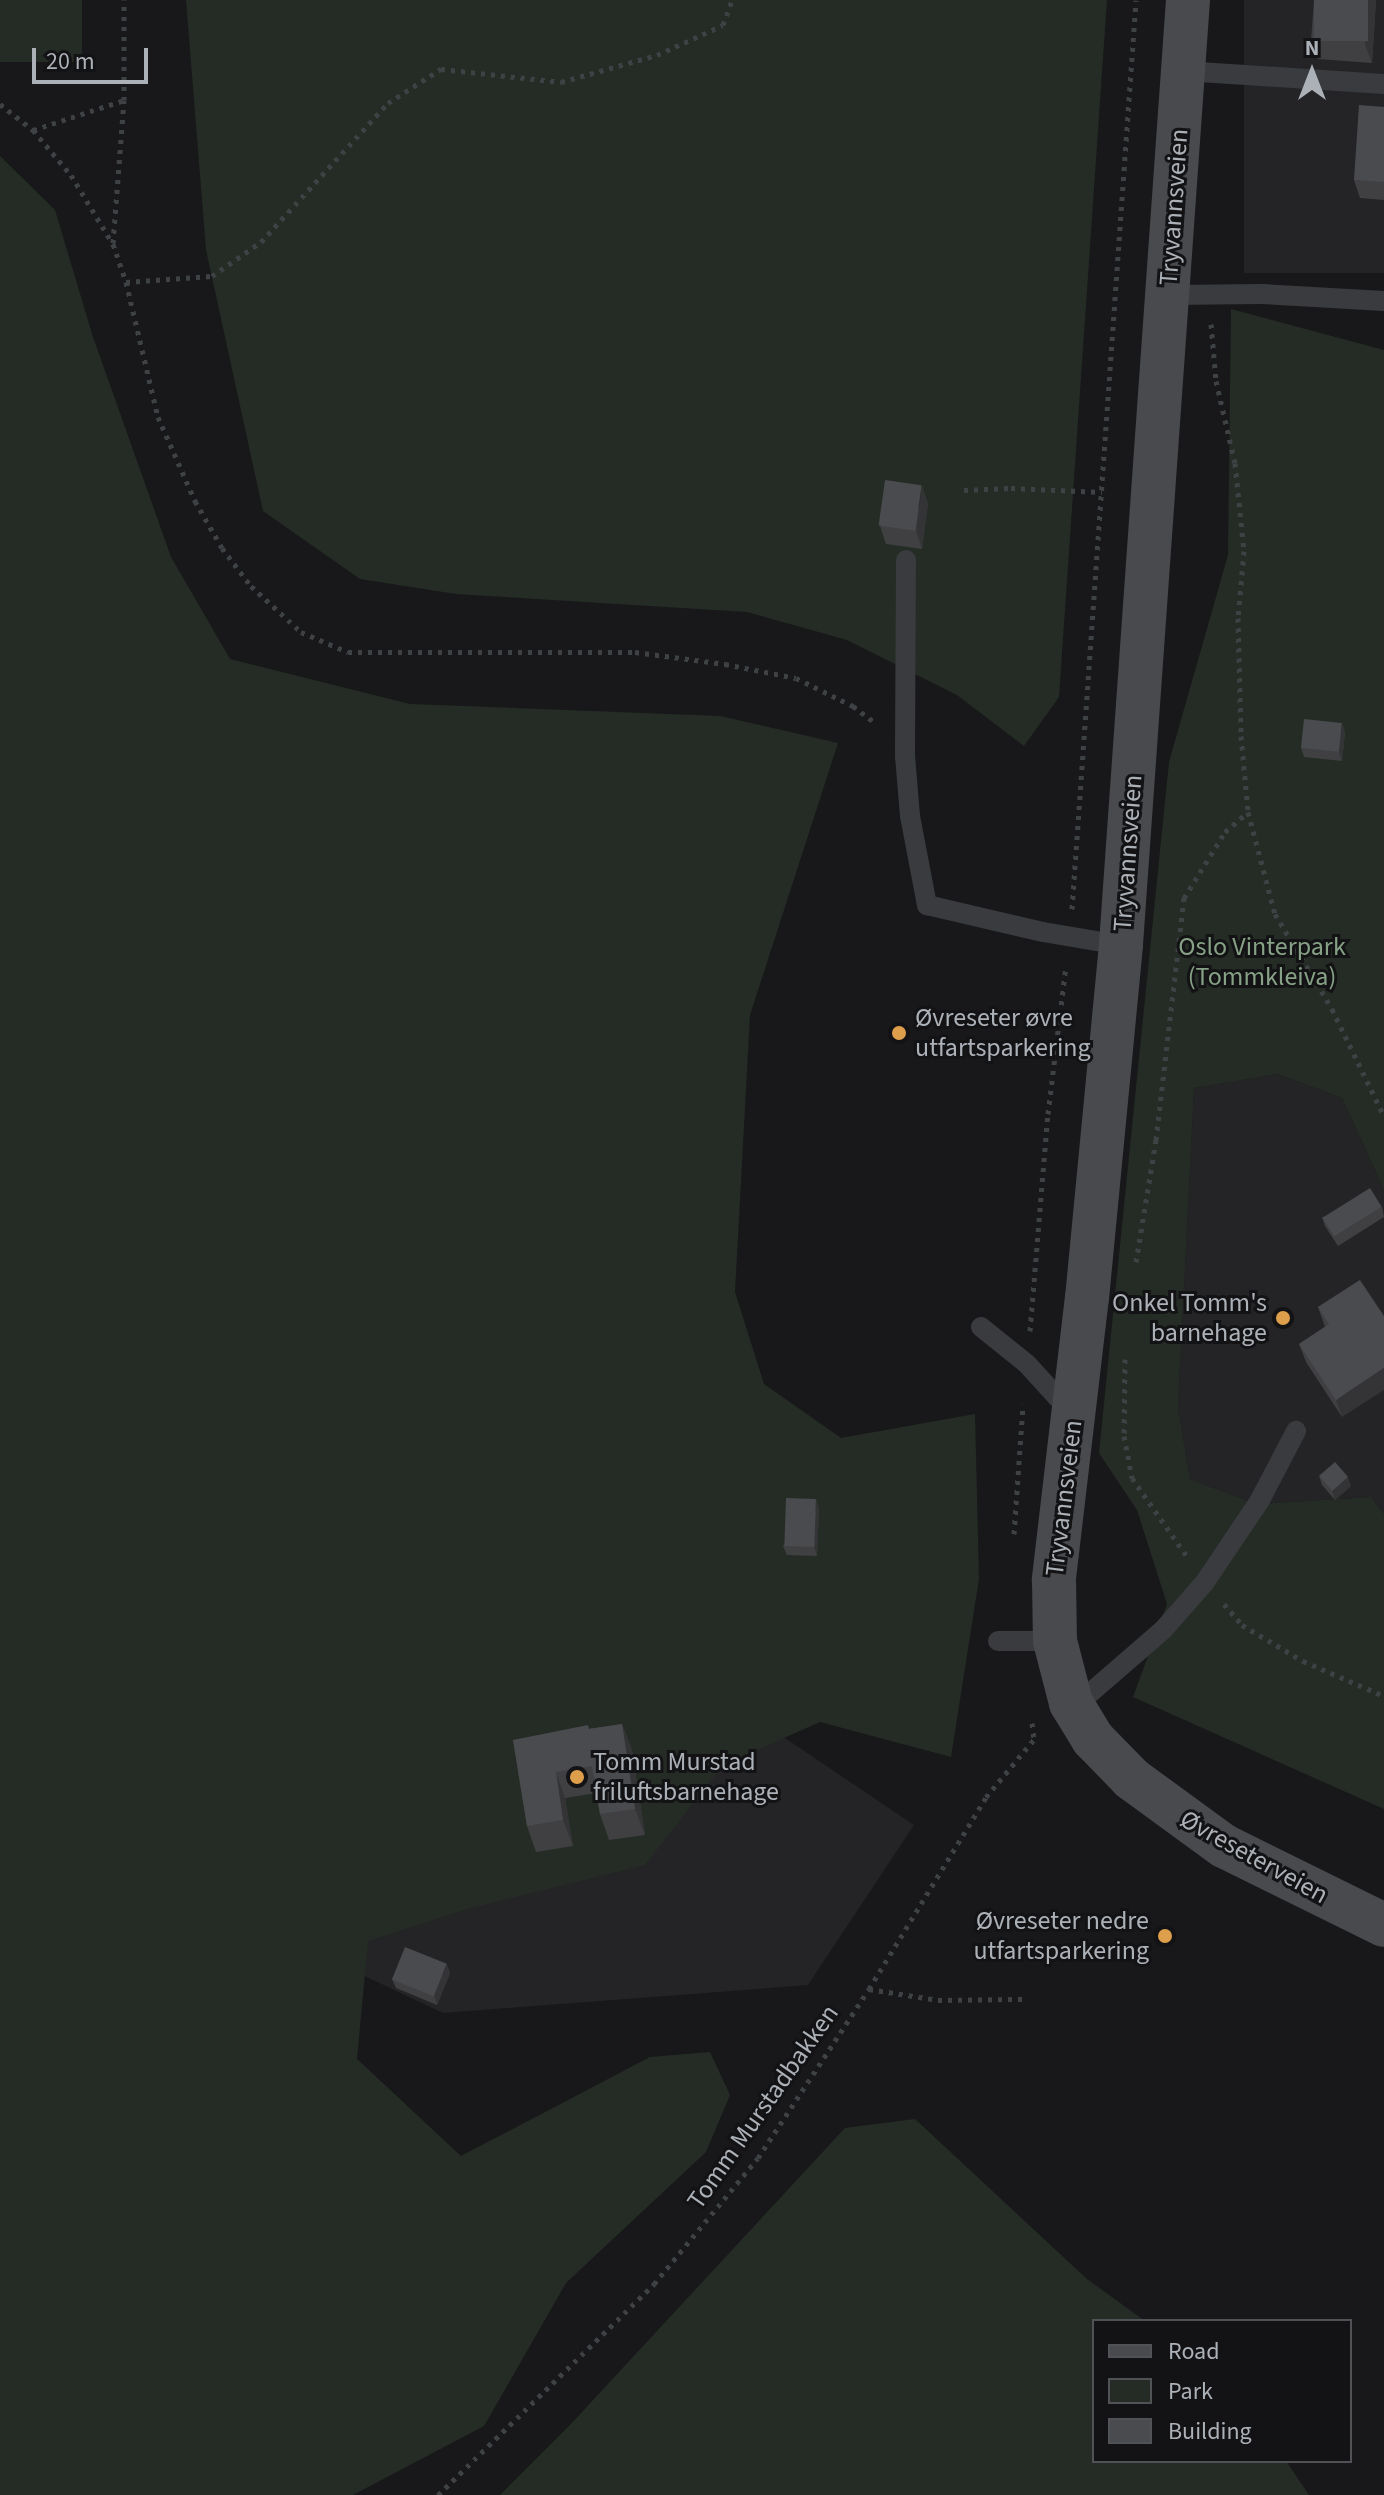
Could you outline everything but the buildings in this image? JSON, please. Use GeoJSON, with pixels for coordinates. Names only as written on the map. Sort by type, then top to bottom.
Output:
{"type":"FeatureCollection","features":[{"type":"Feature","properties":{"kind":"street","name":"Tryvannsveien"},"geometry":{"type":"LineString","coordinates":[[1059,1707],[1054,1580],[1075,1409],[1188,294],[1184,71],[1188,0]]}},
{"type":"Feature","properties":{"kind":"street","name":"Øvreseterveien"},"geometry":{"type":"LineString","coordinates":[[1059,1707],[1106,1755],[1189,1824],[1282,1877],[1384,1925]]}},
{"type":"Feature","properties":{"kind":"lane"},"geometry":{"type":"LineString","coordinates":[[1184,71],[1384,84]]}},
{"type":"Feature","properties":{"kind":"lane"},"geometry":{"type":"LineString","coordinates":[[1188,294],[1384,301]]}},
{"type":"Feature","properties":{"kind":"lane"},"geometry":{"type":"LineString","coordinates":[[906,560],[906,747],[910,816],[927,905],[1069,937],[1121,945]]}},
{"type":"Feature","properties":{"kind":"lane"},"geometry":{"type":"LineString","coordinates":[[981,1327],[1027,1364],[1042,1384],[1075,1409]]}},
{"type":"Feature","properties":{"kind":"lane"},"geometry":{"type":"LineString","coordinates":[[1059,1707],[1163,1630],[1205,1582],[1260,1500],[1296,1431]]}},
{"type":"Feature","properties":{"kind":"lane"},"geometry":{"type":"LineString","coordinates":[[998,1641],[1055,1641]]}},
{"type":"Feature","properties":{"kind":"path"},"geometry":{"type":"LineString","coordinates":[[113,244],[124,100],[124,0]]}},
{"type":"Feature","properties":{"kind":"path"},"geometry":{"type":"LineString","coordinates":[[126,282],[212,276],[261,242],[388,103],[441,69],[561,82],[657,55],[723,25],[732,0]]}},
{"type":"Feature","properties":{"kind":"path"},"geometry":{"type":"LineString","coordinates":[[1014,1541],[1016,1471],[1048,1114],[1069,937],[1136,0]]}},
{"type":"Feature","properties":{"kind":"path"},"geometry":{"type":"LineString","coordinates":[[33,130],[124,100]]}},
{"type":"Feature","properties":{"kind":"path"},"geometry":{"type":"LineString","coordinates":[[0,104],[33,130],[71,175],[113,244],[126,282],[158,417],[195,501],[222,548],[251,586],[301,632],[348,652],[635,652],[767,671],[825,690],[853,706],[906,747]]}},
{"type":"Feature","properties":{"kind":"path"},"geometry":{"type":"LineString","coordinates":[[1188,294],[1216,381],[1235,463],[1244,551],[1238,618],[1241,736],[1248,812],[1275,914],[1332,1009],[1384,1116]]}},
{"type":"Feature","properties":{"kind":"path"},"geometry":{"type":"LineString","coordinates":[[964,490],[1011,488],[1102,492]]}},
{"type":"Feature","properties":{"kind":"path"},"geometry":{"type":"LineString","coordinates":[[1133,1277],[1156,1140],[1184,898],[1225,832],[1248,812]]}},
{"type":"Feature","properties":{"kind":"path"},"geometry":{"type":"LineString","coordinates":[[1125,1352],[1124,1436],[1132,1478],[1205,1582],[1242,1625],[1303,1661],[1384,1696]]}},
{"type":"Feature","properties":{"kind":"path"},"geometry":{"type":"LineString","coordinates":[[1034,1739],[1059,1707]]}},
{"type":"Feature","properties":{"kind":"path","name":"Tomm Murstadbakken"},"geometry":{"type":"LineString","coordinates":[[438,2495],[595,2345],[708,2222],[758,2158],[869,1989],[986,1797],[1059,1707]]}},
{"type":"Feature","properties":{"kind":"path"},"geometry":{"type":"LineString","coordinates":[[869,1989],[938,2000],[1023,1999]]}},
{"type":"Feature","properties":{"kind":"shaded area"},"geometry":{"type":"Polygon","coordinates":[[[1244,0],[1384,0],[1384,273],[1244,273],[1244,0]]]}},
{"type":"Feature","properties":{"kind":"shaded area","name":"Onkel Tomm's barnehage"},"geometry":{"type":"Polygon","coordinates":[[[1278,1074],[1342,1098],[1384,1190],[1384,1514],[1371,1497],[1256,1504],[1190,1479],[1178,1407],[1194,1088],[1278,1074]]]}},
{"type":"Feature","properties":{"kind":"shaded area"},"geometry":{"type":"Polygon","coordinates":[[[641,1641],[914,1825],[808,1985],[443,2013],[339,1964],[641,1641]]]}},
{"type":"Feature","properties":{"kind":"green space"},"geometry":{"type":"Polygon","coordinates":[[[0,0],[82,0],[82,62],[0,62],[0,0]]]}},
{"type":"Feature","properties":{"kind":"green space"},"geometry":{"type":"Polygon","coordinates":[[[186,0],[1107,0],[1059,697],[1024,746],[957,695],[847,640],[747,612],[456,594],[360,579],[263,511],[206,250],[186,0]]]}},
{"type":"Feature","properties":{"kind":"green space"},"geometry":{"type":"Polygon","coordinates":[[[0,156],[55,210],[93,337],[171,557],[230,659],[410,704],[720,716],[838,743],[750,1015],[735,1292],[764,1384],[841,1438],[975,1414],[979,1579],[951,1757],[820,1722],[723,1765],[645,1865],[467,1909],[368,1941],[357,2059],[461,2156],[650,2057],[710,2052],[730,2095],[706,2152],[566,2283],[484,2426],[353,2495],[0,2495],[0,156]]]}},
{"type":"Feature","properties":{"kind":"green space","name":"Oslo Vinterpark (Tommkleiva)"},"geometry":{"type":"Polygon","coordinates":[[[1231,309],[1384,350],[1384,1190],[1342,1098],[1278,1074],[1194,1088],[1178,1407],[1190,1479],[1256,1504],[1371,1497],[1384,1514],[1384,1809],[1133,1697],[1167,1604],[1137,1510],[1099,1453],[1169,762],[1228,555],[1231,309]]]}},
{"type":"Feature","properties":{"kind":"green space"},"geometry":{"type":"Polygon","coordinates":[[[915,2119],[1087,2279],[1142,2319],[1092,2319],[1092,2463],[1287,2463],[1309,2495],[500,2495],[569,2426],[845,2128],[915,2119]]]}},
{"type":"Feature","properties":{"kind":"place","name":"Øvreseter øvre utfartsparkering"},"geometry":{"type":"Point","coordinates":[899,1033]}},
{"type":"Feature","properties":{"kind":"place","name":"Onkel Tomm's barnehage"},"geometry":{"type":"Point","coordinates":[1283,1318]}},
{"type":"Feature","properties":{"kind":"place","name":"Tomm Murstad friluftsbarnehage"},"geometry":{"type":"Point","coordinates":[577,1777]}},
{"type":"Feature","properties":{"kind":"place","name":"Øvreseter nedre utfartsparkering"},"geometry":{"type":"Point","coordinates":[1165,1936]}}]}
